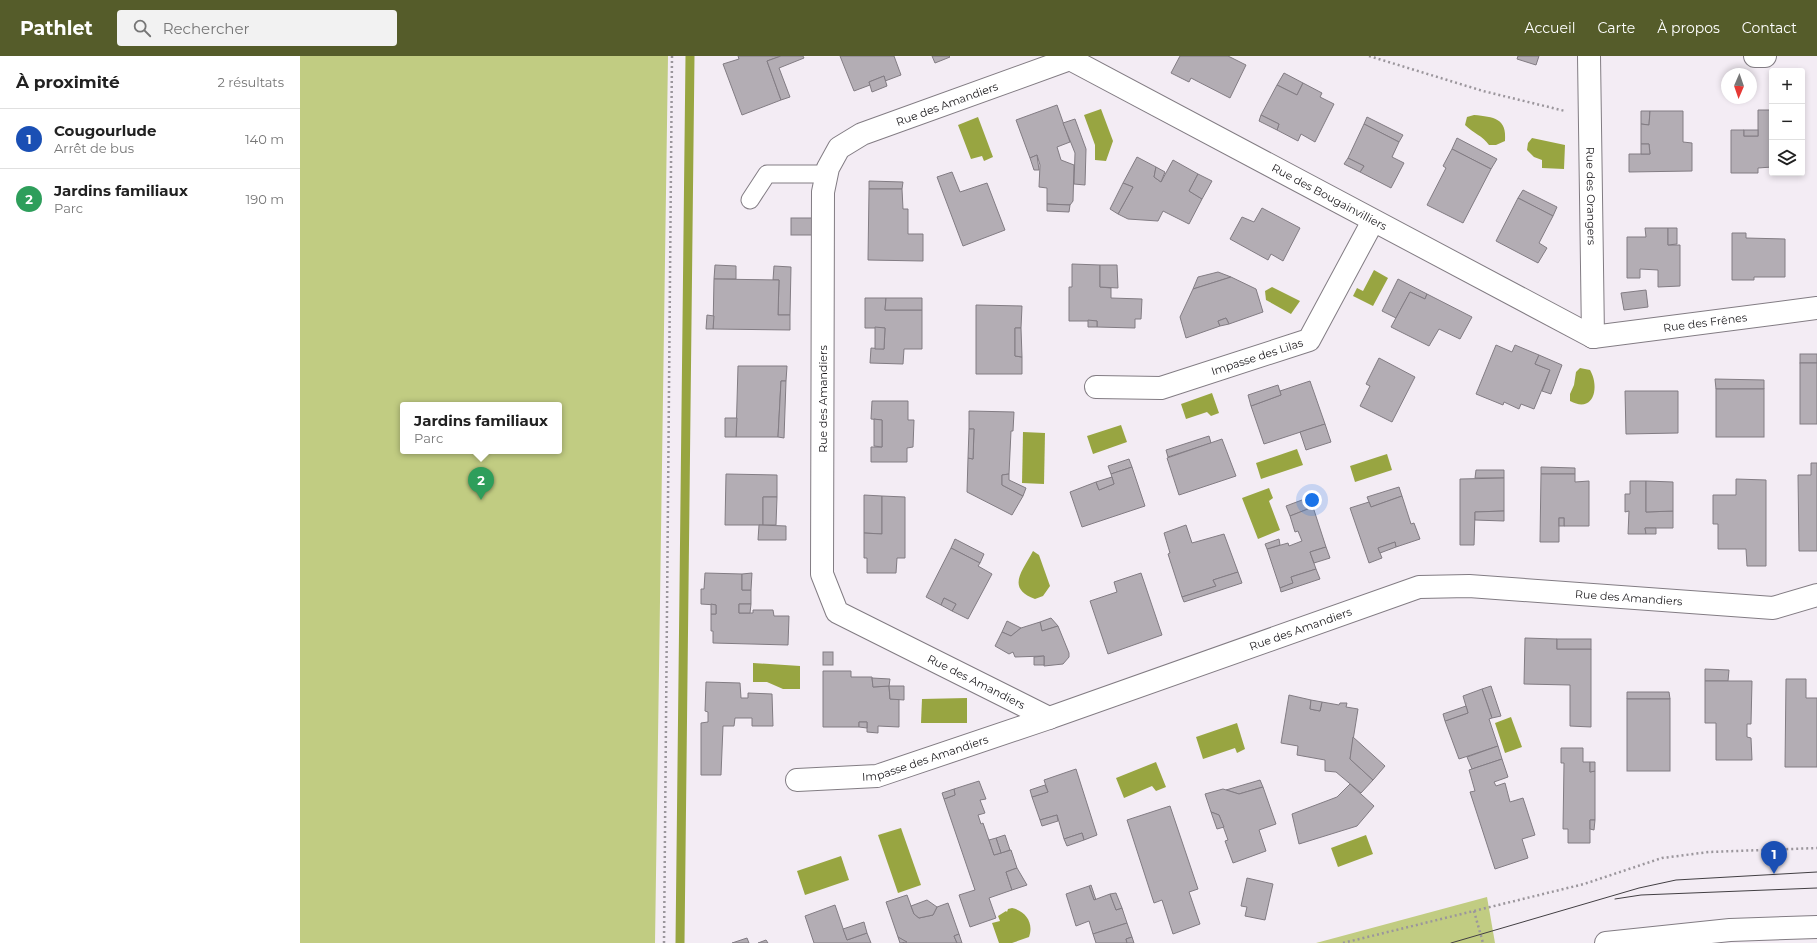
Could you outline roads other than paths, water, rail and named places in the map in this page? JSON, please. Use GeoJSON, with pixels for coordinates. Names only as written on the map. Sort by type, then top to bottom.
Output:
{"type":"FeatureCollection","features":[{"type":"Feature","properties":{"kind":"street","name":"Rue des Orangers"},"geometry":{"type":"LineString","coordinates":[[1589,56],[1593,336]]}},
{"type":"Feature","properties":{"kind":"street"},"geometry":{"type":"LineString","coordinates":[[1755,56],[1765,56]]}},
{"type":"Feature","properties":{"kind":"street","name":"Rue des Amandiers"},"geometry":{"type":"LineString","coordinates":[[1069,58],[862,134],[839,148],[828,168],[823,200],[822,574],[836,612],[1049,718],[1419,587],[1469,586],[1773,608],[1817,595]]}},
{"type":"Feature","properties":{"kind":"street","name":"Rue des Bougainvilliers"},"geometry":{"type":"LineString","coordinates":[[1069,58],[1373,221],[1593,336]]}},
{"type":"Feature","properties":{"kind":"street","name":"Impasse des Lilas"},"geometry":{"type":"LineString","coordinates":[[1096,387],[1161,388],[1309,340],[1373,221]]}},
{"type":"Feature","properties":{"kind":"street","name":"Rue des Frênes"},"geometry":{"type":"LineString","coordinates":[[1593,336],[1817,308]]}},
{"type":"Feature","properties":{"kind":"street","name":"Impasse des Amandiers"},"geometry":{"type":"LineString","coordinates":[[797,780],[877,776],[1049,718]]}},
{"type":"Feature","properties":{"kind":"street"},"geometry":{"type":"LineString","coordinates":[[1606,943],[1730,930],[1817,927]]}},
{"type":"Feature","properties":{"kind":"lane"},"geometry":{"type":"LineString","coordinates":[[750,200],[767,174],[826,174]]}},
{"type":"Feature","properties":{"kind":"waterway"},"geometry":{"type":"LineString","coordinates":[[680,943],[690,56]]}},
{"type":"Feature","properties":{"kind":"tram line"},"geometry":{"type":"LineString","coordinates":[[1451,943],[1639,888],[1676,880],[1817,872]]}},
{"type":"Feature","properties":{"kind":"tram line"},"geometry":{"type":"LineString","coordinates":[[1615,899],[1641,895],[1817,888]]}},
{"type":"Feature","properties":{"kind":"place","name":"Jardins familiaux"},"geometry":{"type":"Point","coordinates":[481,500]}},
{"type":"Feature","properties":{"kind":"place","name":"Cougourlude"},"geometry":{"type":"Point","coordinates":[1774,874]}}]}
